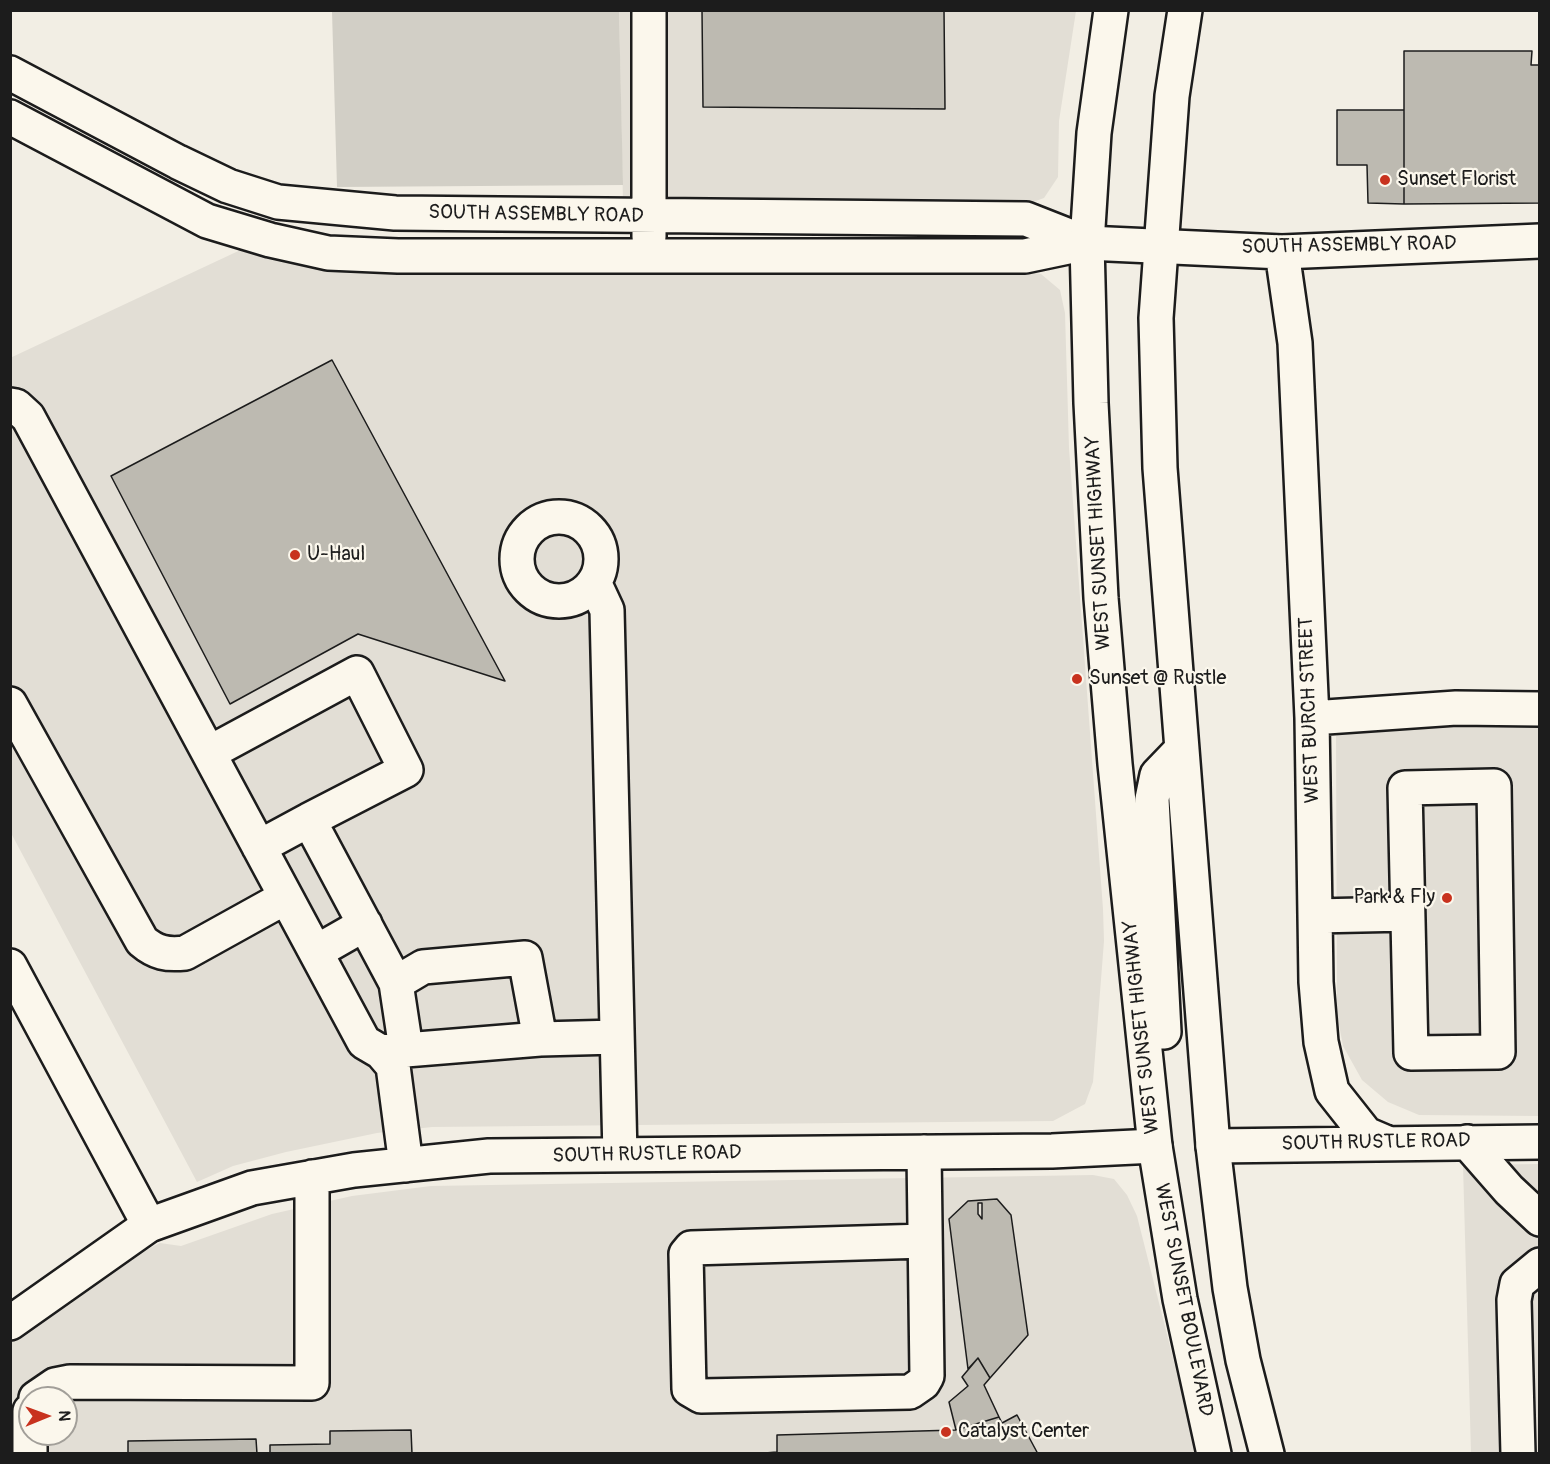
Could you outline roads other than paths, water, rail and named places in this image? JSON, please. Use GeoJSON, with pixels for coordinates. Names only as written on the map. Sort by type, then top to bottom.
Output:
{"type":"FeatureCollection","features":[{"type":"Feature","properties":{"kind":"main road"},"geometry":{"type":"LineString","coordinates":[[649,10],[649,257]]}},
{"type":"Feature","properties":{"kind":"main road","name":"WEST SUNSET HIGHWAY"},"geometry":{"type":"LineString","coordinates":[[1111,10],[1094,133],[1087,243],[1091,403],[1101,598],[1117,788],[1155,1146]]}},
{"type":"Feature","properties":{"kind":"main road"},"geometry":{"type":"LineString","coordinates":[[1185,10],[1172,96],[1156,318],[1160,468],[1213,1146],[1230,1288],[1243,1360],[1267,1454]]}},
{"type":"Feature","properties":{"kind":"main road","name":"SOUTH ASSEMBLY ROAD"},"geometry":{"type":"LineString","coordinates":[[10,73],[188,167],[228,186],[278,202],[395,213],[1026,219],[1087,243]]}},
{"type":"Feature","properties":{"kind":"main road","name":"SOUTH ASSEMBLY ROAD"},"geometry":{"type":"LineString","coordinates":[[10,117],[207,221],[282,243],[328,253],[398,256],[1025,256],[1087,243],[1282,252],[1539,241]]}},
{"type":"Feature","properties":{"kind":"main road","name":"WEST BURCH STREET"},"geometry":{"type":"LineString","coordinates":[[1282,252],[1295,343],[1312,718],[1318,1014],[1332,1091],[1366,1134],[1387,1143]]}},
{"type":"Feature","properties":{"kind":"main road"},"geometry":{"type":"LineString","coordinates":[[10,405],[16,406],[28,417],[364,1042],[394,1051],[540,1039],[617,1037]]}},
{"type":"Feature","properties":{"kind":"main road"},"geometry":{"type":"LineString","coordinates":[[594,582],[607,610],[620,1155]]}},
{"type":"Feature","properties":{"kind":"main road"},"geometry":{"type":"LineString","coordinates":[[209,753],[357,673],[406,770],[259,847]]}},
{"type":"Feature","properties":{"kind":"main road"},"geometry":{"type":"LineString","coordinates":[[10,704],[142,941],[154,951],[170,955],[185,953],[286,897]]}},
{"type":"Feature","properties":{"kind":"main road"},"geometry":{"type":"LineString","coordinates":[[1312,718],[1456,708],[1539,709]]}},
{"type":"Feature","properties":{"kind":"main road"},"geometry":{"type":"LineString","coordinates":[[1182,749],[1157,775],[1152,800],[1166,1088],[1155,1146],[1169,1153],[1178,1178],[1199,1314],[1211,1333],[1243,1360]]}},
{"type":"Feature","properties":{"kind":"main road"},"geometry":{"type":"LineString","coordinates":[[1494,786],[1498,1052],[1411,1053],[1407,914],[1405,788],[1494,786]]}},
{"type":"Feature","properties":{"kind":"main road"},"geometry":{"type":"LineString","coordinates":[[309,820],[396,983],[393,1066],[406,1165]]}},
{"type":"Feature","properties":{"kind":"main road"},"geometry":{"type":"LineString","coordinates":[[1315,916],[1407,914]]}},
{"type":"Feature","properties":{"kind":"main road"},"geometry":{"type":"LineString","coordinates":[[316,952],[364,924]]}},
{"type":"Feature","properties":{"kind":"main road"},"geometry":{"type":"LineString","coordinates":[[396,983],[423,967],[525,958],[540,1039]]}},
{"type":"Feature","properties":{"kind":"main road"},"geometry":{"type":"LineString","coordinates":[[10,966],[149,1226]]}},
{"type":"Feature","properties":{"kind":"main road"},"geometry":{"type":"LineString","coordinates":[[1467,1142],[1509,1190],[1539,1219]]}},
{"type":"Feature","properties":{"kind":"main road","name":"SOUTH RUSTLE ROAD"},"geometry":{"type":"LineString","coordinates":[[1213,1146],[1539,1142]]}},
{"type":"Feature","properties":{"kind":"main road","name":"SOUTH RUSTLE ROAD"},"geometry":{"type":"LineString","coordinates":[[10,1323],[149,1226],[252,1188],[312,1177],[489,1156],[924,1152],[1155,1146]]}},
{"type":"Feature","properties":{"kind":"main road","name":"WEST SUNSET BOULEVARD"},"geometry":{"type":"LineString","coordinates":[[1155,1146],[1180,1299],[1214,1454]]}},
{"type":"Feature","properties":{"kind":"main road"},"geometry":{"type":"LineString","coordinates":[[924,1152],[927,1376],[917,1390],[910,1392],[701,1396],[689,1389],[686,1254],[691,1248],[925,1241]]}},
{"type":"Feature","properties":{"kind":"main road"},"geometry":{"type":"LineString","coordinates":[[54,1386],[70,1382],[312,1383],[312,1177]]}},
{"type":"Feature","properties":{"kind":"main road"},"geometry":{"type":"LineString","coordinates":[[1518,1454],[1514,1300],[1517,1284],[1539,1265]]}},
{"type":"Feature","properties":{"kind":"place","name":"Sunset Florist"},"geometry":{"type":"Point","coordinates":[1385,180]}},
{"type":"Feature","properties":{"kind":"place","name":"U-Haul"},"geometry":{"type":"Point","coordinates":[295,555]}},
{"type":"Feature","properties":{"kind":"place","name":"Sunset @ Rustle"},"geometry":{"type":"Point","coordinates":[1077,679]}},
{"type":"Feature","properties":{"kind":"place","name":"Park & Fly"},"geometry":{"type":"Point","coordinates":[1447,898]}},
{"type":"Feature","properties":{"kind":"place","name":"Catalyst Center"},"geometry":{"type":"Point","coordinates":[946,1432]}}]}
